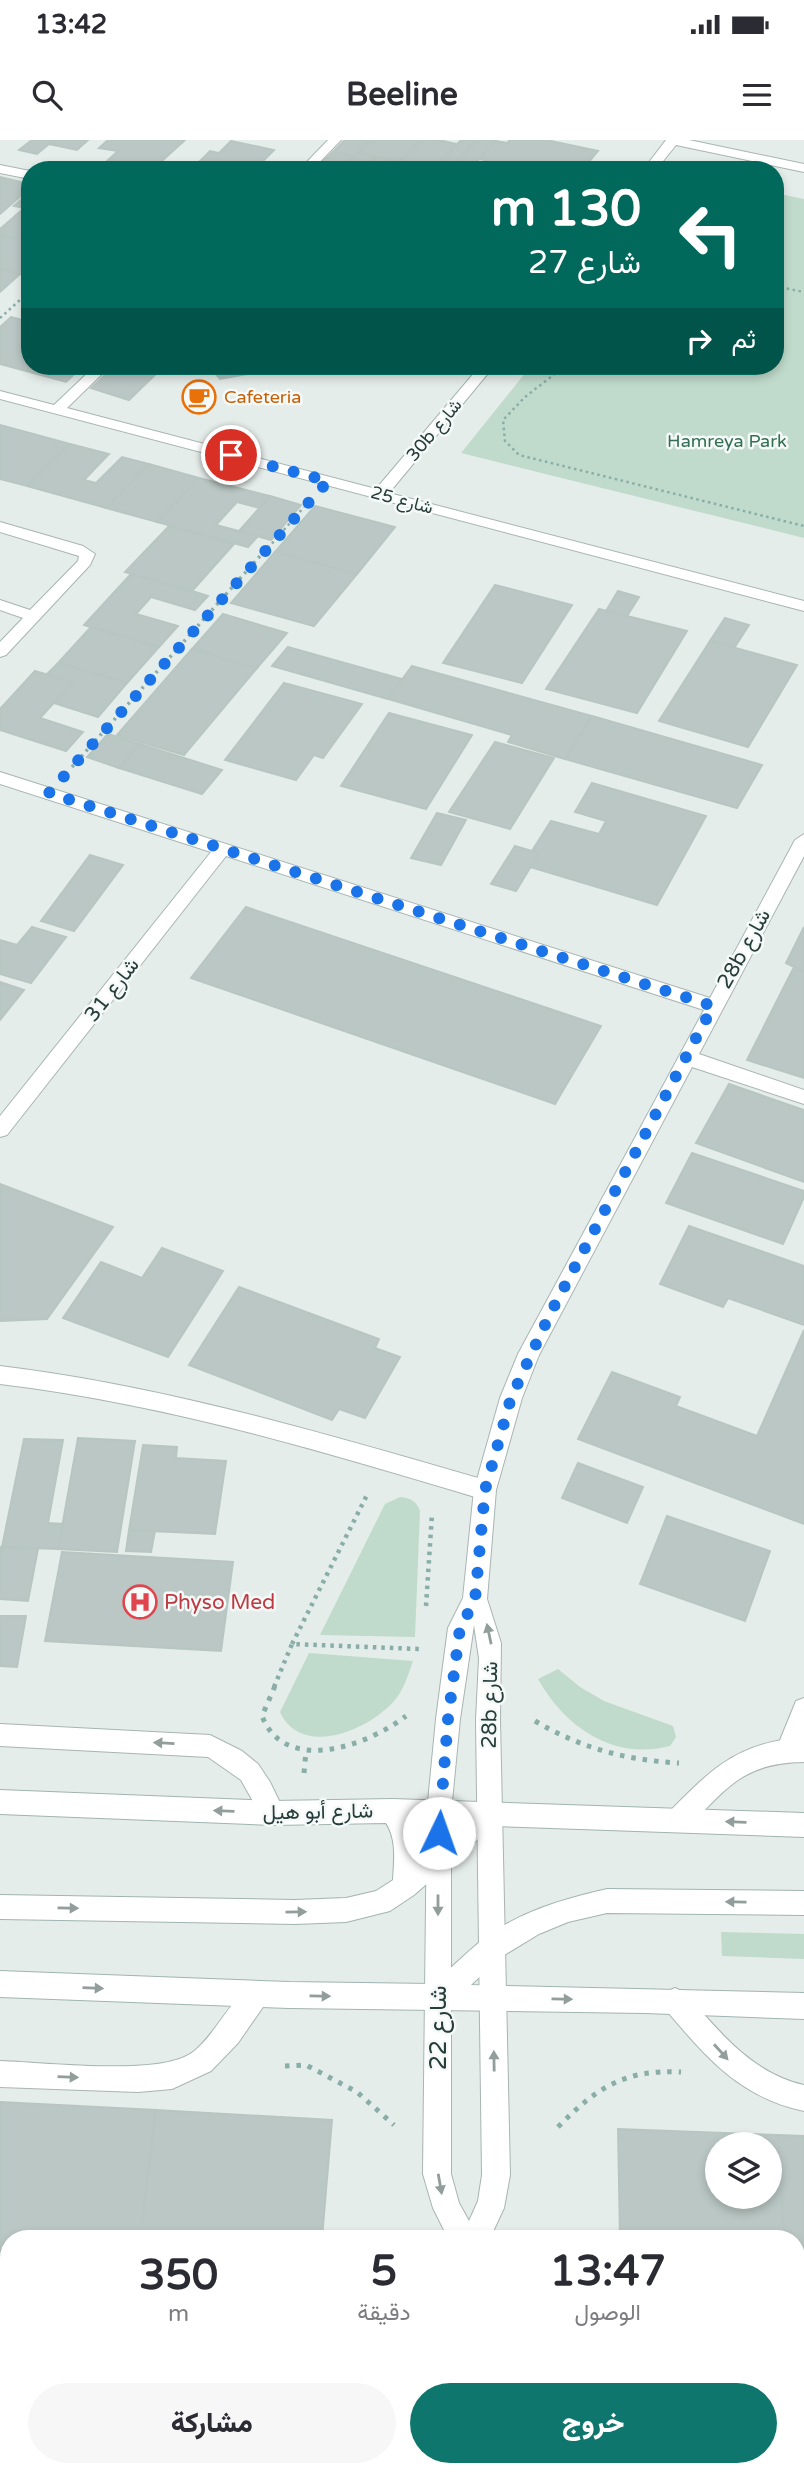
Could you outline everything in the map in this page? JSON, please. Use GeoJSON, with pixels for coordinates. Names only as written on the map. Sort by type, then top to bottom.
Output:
{"type":"FeatureCollection","features":[{"type":"Feature","properties":{"kind":"street"},"geometry":{"type":"LineString","coordinates":[[314,161],[335,140]]}},
{"type":"Feature","properties":{"kind":"street"},"geometry":{"type":"LineString","coordinates":[[656,161],[673,140],[771,161]]}},
{"type":"Feature","properties":{"kind":"street"},"geometry":{"type":"LineString","coordinates":[[784,164],[804,168]]}},
{"type":"Feature","properties":{"kind":"street"},"geometry":{"type":"LineString","coordinates":[[0,169],[21,173]]}},
{"type":"Feature","properties":{"kind":"street"},"geometry":{"type":"LineString","coordinates":[[57,410],[94,375]]}},
{"type":"Feature","properties":{"kind":"street","name":"30b شارع"},"geometry":{"type":"LineString","coordinates":[[380,495],[480,375]]}},
{"type":"Feature","properties":{"kind":"street","name":"شارع 25"},"geometry":{"type":"LineString","coordinates":[[0,395],[804,606]]}},
{"type":"Feature","properties":{"kind":"street"},"geometry":{"type":"LineString","coordinates":[[0,527],[78,549],[87,554],[85,562],[0,652]]}},
{"type":"Feature","properties":{"kind":"street"},"geometry":{"type":"LineString","coordinates":[[0,605],[33,616]]}},
{"type":"Feature","properties":{"kind":"street"},"geometry":{"type":"LineString","coordinates":[[0,778],[713,1006]]}},
{"type":"Feature","properties":{"kind":"street","name":"28b شارع"},"geometry":{"type":"LineString","coordinates":[[439,1812],[460,1628],[475,1600],[485,1490],[511,1398],[529,1354],[804,840]]}},
{"type":"Feature","properties":{"kind":"street","name":"شارع 31"},"geometry":{"type":"LineString","coordinates":[[0,1130],[223,848]]}},
{"type":"Feature","properties":{"kind":"street"},"geometry":{"type":"LineString","coordinates":[[688,1058],[804,1097]]}},
{"type":"Feature","properties":{"kind":"street"},"geometry":{"type":"LineString","coordinates":[[0,1375],[123,1391],[194,1406],[485,1490]]}},
{"type":"Feature","properties":{"kind":"street","name":"28b شارع"},"geometry":{"type":"LineString","coordinates":[[475,1600],[488,1628],[491,1646],[488,1720],[489,1814]]}},
{"type":"Feature","properties":{"kind":"street"},"geometry":{"type":"LineString","coordinates":[[679,1819],[719,1780],[747,1759],[796,1750],[804,1709]]}},
{"type":"Feature","properties":{"kind":"street"},"geometry":{"type":"LineString","coordinates":[[0,1735],[210,1746],[231,1756],[249,1770],[262,1788],[273,1813]]}},
{"type":"Feature","properties":{"kind":"street","name":"شارع أبو هيل"},"geometry":{"type":"LineString","coordinates":[[0,1802],[273,1813],[439,1812],[804,1825]]}},
{"type":"Feature","properties":{"kind":"street"},"geometry":{"type":"LineString","coordinates":[[393,1811],[404,1826],[408,1845],[405,1886]]}},
{"type":"Feature","properties":{"kind":"street","name":"شارع 22"},"geometry":{"type":"LineString","coordinates":[[439,1812],[438,2174],[443,2199],[458,2230]]}},
{"type":"Feature","properties":{"kind":"street"},"geometry":{"type":"LineString","coordinates":[[0,1907],[295,1912],[346,1910],[381,1902],[405,1886],[489,1814]]}},
{"type":"Feature","properties":{"kind":"street"},"geometry":{"type":"LineString","coordinates":[[479,2230],[494,2201],[496,2175],[489,1814]]}},
{"type":"Feature","properties":{"kind":"street"},"geometry":{"type":"LineString","coordinates":[[438,1997],[492,1948],[530,1925],[568,1910],[607,1901],[804,1903]]}},
{"type":"Feature","properties":{"kind":"street"},"geometry":{"type":"LineString","coordinates":[[0,1984],[259,1994],[675,2001],[804,2006]]}},
{"type":"Feature","properties":{"kind":"street"},"geometry":{"type":"LineString","coordinates":[[0,2074],[138,2079],[172,2076],[202,2062],[229,2034],[259,1994]]}},
{"type":"Feature","properties":{"kind":"street"},"geometry":{"type":"LineString","coordinates":[[675,2001],[732,2064],[752,2079],[789,2096],[804,2098]]}},
{"type":"Feature","properties":{"kind":"path"},"geometry":{"type":"LineString","coordinates":[[784,288],[804,292]]}},
{"type":"Feature","properties":{"kind":"path"},"geometry":{"type":"LineString","coordinates":[[0,318],[21,299]]}},
{"type":"Feature","properties":{"kind":"path"},"geometry":{"type":"LineString","coordinates":[[553,375],[525,397],[503,420],[505,441],[519,455],[804,526]]}},
{"type":"Feature","properties":{"kind":"path"},"geometry":{"type":"LineString","coordinates":[[49,793],[328,481]]}},
{"type":"Feature","properties":{"kind":"path"},"geometry":{"type":"LineString","coordinates":[[384,1461],[292,1644],[262,1716],[268,1730],[281,1744],[306,1751],[348,1744],[384,1732],[404,1718],[410,1709]]}},
{"type":"Feature","properties":{"kind":"path"},"geometry":{"type":"LineString","coordinates":[[426,1609],[435,1475]]}},
{"type":"Feature","properties":{"kind":"path"},"geometry":{"type":"LineString","coordinates":[[292,1644],[423,1650],[422,1662]]}},
{"type":"Feature","properties":{"kind":"path"},"geometry":{"type":"LineString","coordinates":[[535,1721],[564,1739],[597,1753],[631,1760],[698,1764],[719,1780]]}},
{"type":"Feature","properties":{"kind":"path"},"geometry":{"type":"LineString","coordinates":[[285,2066],[306,2065],[357,2092],[394,2125]]}},
{"type":"Feature","properties":{"kind":"path"},"geometry":{"type":"LineString","coordinates":[[558,2127],[586,2098],[619,2080],[645,2070],[684,2072]]}},
{"type":"Feature","properties":{"kind":"green space","name":"Hamreya Park"},"geometry":{"type":"Polygon","coordinates":[[[784,195],[804,199],[804,538],[461,453],[524,375],[784,375],[784,195]]]}},
{"type":"Feature","properties":{"kind":"green space"},"geometry":{"type":"Polygon","coordinates":[[[400,1497],[413,1501],[420,1511],[415,1637],[320,1635],[385,1504],[400,1497]]]}},
{"type":"Feature","properties":{"kind":"green space"},"geometry":{"type":"Polygon","coordinates":[[[309,1653],[413,1661],[398,1696],[387,1708],[356,1728],[321,1737],[304,1734],[290,1726],[280,1712],[309,1653]]]}},
{"type":"Feature","properties":{"kind":"green space"},"geometry":{"type":"Polygon","coordinates":[[[558,1669],[580,1687],[604,1701],[673,1726],[676,1737],[670,1746],[629,1749],[593,1736],[562,1712],[538,1679],[558,1669]]]}},
{"type":"Feature","properties":{"kind":"green space"},"geometry":{"type":"Polygon","coordinates":[[[721,1932],[804,1934],[804,1959],[722,1956],[721,1932]]]}},
{"type":"Feature","properties":{"kind":"building"},"geometry":{"type":"Polygon","coordinates":[[[32,140],[88,140],[77,150],[49,144],[37,154],[19,150],[32,140]]]}},
{"type":"Feature","properties":{"kind":"building"},"geometry":{"type":"Polygon","coordinates":[[[108,140],[185,140],[162,161],[107,161],[118,151],[99,148],[108,140]]]}},
{"type":"Feature","properties":{"kind":"building"},"geometry":{"type":"Polygon","coordinates":[[[345,140],[371,140],[354,157],[333,152],[345,140]]]}},
{"type":"Feature","properties":{"kind":"building"},"geometry":{"type":"Polygon","coordinates":[[[371,140],[421,140],[401,161],[358,153],[371,140]]]}},
{"type":"Feature","properties":{"kind":"building"},"geometry":{"type":"Polygon","coordinates":[[[421,140],[457,144],[441,161],[401,161],[421,140]]]}},
{"type":"Feature","properties":{"kind":"building"},"geometry":{"type":"Polygon","coordinates":[[[461,140],[477,140],[457,161],[441,161],[461,140]]]}},
{"type":"Feature","properties":{"kind":"building"},"geometry":{"type":"Polygon","coordinates":[[[477,140],[497,140],[477,161],[457,161],[477,140]]]}},
{"type":"Feature","properties":{"kind":"building"},"geometry":{"type":"Polygon","coordinates":[[[510,140],[546,140],[598,151],[590,161],[479,159],[496,141],[507,143],[510,140]]]}},
{"type":"Feature","properties":{"kind":"building"},"geometry":{"type":"Polygon","coordinates":[[[231,141],[274,150],[263,161],[200,161],[210,151],[219,153],[231,141]]]}},
{"type":"Feature","properties":{"kind":"building"},"geometry":{"type":"Polygon","coordinates":[[[333,152],[354,157],[350,161],[323,161],[333,152]]]}},
{"type":"Feature","properties":{"kind":"building"},"geometry":{"type":"Polygon","coordinates":[[[358,153],[377,157],[373,161],[350,161],[358,153]]]}},
{"type":"Feature","properties":{"kind":"building"},"geometry":{"type":"Polygon","coordinates":[[[377,157],[396,161],[373,161],[377,157]]]}},
{"type":"Feature","properties":{"kind":"building"},"geometry":{"type":"Polygon","coordinates":[[[0,177],[21,182],[21,196],[0,214],[0,177]]]}},
{"type":"Feature","properties":{"kind":"building"},"geometry":{"type":"Polygon","coordinates":[[[21,211],[21,240],[0,235],[0,229],[21,211]]]}},
{"type":"Feature","properties":{"kind":"building"},"geometry":{"type":"Polygon","coordinates":[[[0,235],[21,240],[21,273],[0,269],[0,235]]]}},
{"type":"Feature","properties":{"kind":"building"},"geometry":{"type":"Polygon","coordinates":[[[0,269],[20,274],[0,292],[0,269]]]}},
{"type":"Feature","properties":{"kind":"building"},"geometry":{"type":"Polygon","coordinates":[[[11,317],[21,320],[21,370],[0,364],[0,327],[11,317]]]}},
{"type":"Feature","properties":{"kind":"building"},"geometry":{"type":"Polygon","coordinates":[[[40,375],[73,375],[66,382],[40,375]]]}},
{"type":"Feature","properties":{"kind":"building"},"geometry":{"type":"Polygon","coordinates":[[[105,375],[155,375],[129,400],[91,388],[105,375]]]}},
{"type":"Feature","properties":{"kind":"building"},"geometry":{"type":"Polygon","coordinates":[[[217,375],[242,375],[220,379],[217,375]]]}},
{"type":"Feature","properties":{"kind":"building"},"geometry":{"type":"Polygon","coordinates":[[[0,425],[70,444],[27,486],[0,479],[0,425]]]}},
{"type":"Feature","properties":{"kind":"building"},"geometry":{"type":"Polygon","coordinates":[[[70,444],[109,454],[84,480],[96,483],[122,457],[149,464],[106,508],[27,486],[70,444]]]}},
{"type":"Feature","properties":{"kind":"building"},"geometry":{"type":"Polygon","coordinates":[[[149,464],[199,478],[157,522],[106,508],[149,464]]]}},
{"type":"Feature","properties":{"kind":"building"},"geometry":{"type":"Polygon","coordinates":[[[199,478],[270,496],[260,508],[237,502],[216,525],[258,536],[248,547],[157,522],[199,478]]]}},
{"type":"Feature","properties":{"kind":"building"},"geometry":{"type":"Polygon","coordinates":[[[270,496],[301,505],[271,540],[239,531],[270,496]]]}},
{"type":"Feature","properties":{"kind":"building"},"geometry":{"type":"Polygon","coordinates":[[[315,506],[395,527],[357,574],[275,552],[315,506]]]}},
{"type":"Feature","properties":{"kind":"building"},"geometry":{"type":"Polygon","coordinates":[[[169,526],[234,544],[192,591],[125,572],[169,526]]]}},
{"type":"Feature","properties":{"kind":"building"},"geometry":{"type":"Polygon","coordinates":[[[275,552],[357,574],[314,626],[231,603],[275,552]]]}},
{"type":"Feature","properties":{"kind":"building"},"geometry":{"type":"Polygon","coordinates":[[[131,574],[208,596],[195,610],[151,597],[136,614],[178,626],[159,647],[84,625],[131,574]]]}},
{"type":"Feature","properties":{"kind":"building"},"geometry":{"type":"Polygon","coordinates":[[[495,585],[572,605],[522,683],[443,663],[495,585]]]}},
{"type":"Feature","properties":{"kind":"building"},"geometry":{"type":"Polygon","coordinates":[[[618,591],[639,597],[627,616],[606,611],[618,591]]]}},
{"type":"Feature","properties":{"kind":"building"},"geometry":{"type":"Polygon","coordinates":[[[599,609],[687,631],[637,713],[546,689],[599,609]]]}},
{"type":"Feature","properties":{"kind":"building"},"geometry":{"type":"Polygon","coordinates":[[[223,614],[287,633],[257,668],[192,649],[223,614]]]}},
{"type":"Feature","properties":{"kind":"building"},"geometry":{"type":"Polygon","coordinates":[[[725,618],[749,625],[734,648],[710,641],[725,618]]]}},
{"type":"Feature","properties":{"kind":"building"},"geometry":{"type":"Polygon","coordinates":[[[91,627],[159,647],[127,683],[58,663],[91,627]]]}},
{"type":"Feature","properties":{"kind":"building"},"geometry":{"type":"Polygon","coordinates":[[[710,641],[797,665],[748,747],[659,721],[710,641]]]}},
{"type":"Feature","properties":{"kind":"building"},"geometry":{"type":"Polygon","coordinates":[[[288,647],[402,679],[388,699],[272,666],[288,647]]]}},
{"type":"Feature","properties":{"kind":"building"},"geometry":{"type":"Polygon","coordinates":[[[192,649],[257,668],[184,755],[117,735],[192,649]]]}},
{"type":"Feature","properties":{"kind":"building"},"geometry":{"type":"Polygon","coordinates":[[[58,663],[127,683],[98,717],[54,703],[73,682],[47,674],[58,663]]]}},
{"type":"Feature","properties":{"kind":"building"},"geometry":{"type":"Polygon","coordinates":[[[412,666],[592,716],[565,759],[508,742],[512,735],[388,699],[412,666]]]}},
{"type":"Feature","properties":{"kind":"building"},"geometry":{"type":"Polygon","coordinates":[[[35,671],[73,682],[40,718],[83,732],[66,751],[0,730],[0,709],[35,671]]]}},
{"type":"Feature","properties":{"kind":"building"},"geometry":{"type":"Polygon","coordinates":[[[284,683],[362,704],[323,758],[314,755],[296,780],[225,760],[284,683]]]}},
{"type":"Feature","properties":{"kind":"building"},"geometry":{"type":"Polygon","coordinates":[[[389,713],[472,735],[426,809],[341,786],[389,713]]]}},
{"type":"Feature","properties":{"kind":"building"},"geometry":{"type":"Polygon","coordinates":[[[592,716],[762,765],[737,808],[565,759],[592,716]]]}},
{"type":"Feature","properties":{"kind":"building"},"geometry":{"type":"Polygon","coordinates":[[[108,734],[140,744],[119,768],[87,757],[108,734]]]}},
{"type":"Feature","properties":{"kind":"building"},"geometry":{"type":"Polygon","coordinates":[[[495,742],[554,758],[510,829],[449,812],[495,742]]]}},
{"type":"Feature","properties":{"kind":"building"},"geometry":{"type":"Polygon","coordinates":[[[140,744],[222,770],[202,794],[119,768],[140,744]]]}},
{"type":"Feature","properties":{"kind":"building"},"geometry":{"type":"Polygon","coordinates":[[[592,783],[706,816],[657,905],[530,867],[539,853],[532,851],[551,821],[599,834],[606,821],[575,812],[592,783]]]}},
{"type":"Feature","properties":{"kind":"building"},"geometry":{"type":"Polygon","coordinates":[[[437,813],[466,820],[441,865],[411,858],[437,813]]]}},
{"type":"Feature","properties":{"kind":"building"},"geometry":{"type":"Polygon","coordinates":[[[515,846],[539,853],[516,891],[491,884],[515,846]]]}},
{"type":"Feature","properties":{"kind":"building"},"geometry":{"type":"Polygon","coordinates":[[[90,855],[123,865],[74,931],[41,921],[90,855]]]}},
{"type":"Feature","properties":{"kind":"building"},"geometry":{"type":"Polygon","coordinates":[[[246,907],[601,1026],[555,1104],[191,978],[246,907]]]}},
{"type":"Feature","properties":{"kind":"building"},"geometry":{"type":"Polygon","coordinates":[[[32,927],[66,937],[31,983],[0,974],[0,940],[17,945],[32,927]]]}},
{"type":"Feature","properties":{"kind":"building"},"geometry":{"type":"Polygon","coordinates":[[[804,927],[804,972],[786,963],[804,927]]]}},
{"type":"Feature","properties":{"kind":"building"},"geometry":{"type":"Polygon","coordinates":[[[793,969],[804,972],[804,1078],[747,1060],[793,969]]]}},
{"type":"Feature","properties":{"kind":"building"},"geometry":{"type":"Polygon","coordinates":[[[0,982],[24,990],[0,1020],[0,982]]]}},
{"type":"Feature","properties":{"kind":"building"},"geometry":{"type":"Polygon","coordinates":[[[729,1084],[804,1110],[804,1182],[696,1143],[729,1084]]]}},
{"type":"Feature","properties":{"kind":"building"},"geometry":{"type":"Polygon","coordinates":[[[692,1153],[804,1191],[804,1197],[783,1244],[666,1203],[692,1153]]]}},
{"type":"Feature","properties":{"kind":"building"},"geometry":{"type":"Polygon","coordinates":[[[0,1184],[113,1227],[47,1319],[0,1321],[0,1184]]]}},
{"type":"Feature","properties":{"kind":"building"},"geometry":{"type":"Polygon","coordinates":[[[689,1226],[804,1266],[804,1325],[728,1298],[723,1307],[660,1284],[689,1226]]]}},
{"type":"Feature","properties":{"kind":"building"},"geometry":{"type":"Polygon","coordinates":[[[162,1248],[223,1271],[168,1357],[63,1318],[101,1262],[142,1278],[162,1248]]]}},
{"type":"Feature","properties":{"kind":"building"},"geometry":{"type":"Polygon","coordinates":[[[239,1287],[379,1339],[375,1348],[400,1357],[365,1418],[339,1409],[332,1420],[189,1365],[239,1287]]]}},
{"type":"Feature","properties":{"kind":"building"},"geometry":{"type":"Polygon","coordinates":[[[804,1330],[804,1524],[578,1439],[612,1372],[680,1397],[676,1406],[757,1436],[804,1330]]]}},
{"type":"Feature","properties":{"kind":"building"},"geometry":{"type":"Polygon","coordinates":[[[78,1438],[135,1441],[117,1552],[58,1549],[78,1438]]]}},
{"type":"Feature","properties":{"kind":"building"},"geometry":{"type":"Polygon","coordinates":[[[24,1439],[63,1440],[48,1523],[63,1524],[58,1549],[2,1547],[24,1439]]]}},
{"type":"Feature","properties":{"kind":"building"},"geometry":{"type":"Polygon","coordinates":[[[143,1445],[177,1447],[176,1458],[226,1461],[215,1534],[129,1530],[143,1445]]]}},
{"type":"Feature","properties":{"kind":"building"},"geometry":{"type":"Polygon","coordinates":[[[578,1463],[643,1487],[627,1523],[562,1498],[578,1463]]]}},
{"type":"Feature","properties":{"kind":"building"},"geometry":{"type":"Polygon","coordinates":[[[667,1516],[770,1551],[745,1621],[640,1584],[667,1516]]]}},
{"type":"Feature","properties":{"kind":"building"},"geometry":{"type":"Polygon","coordinates":[[[129,1530],[155,1531],[151,1552],[126,1551],[129,1530]]]}},
{"type":"Feature","properties":{"kind":"building"},"geometry":{"type":"Polygon","coordinates":[[[1,1547],[38,1549],[28,1601],[0,1599],[1,1547]]]}},
{"type":"Feature","properties":{"kind":"building","name":"Physo Med"},"geometry":{"type":"Polygon","coordinates":[[[62,1552],[233,1562],[221,1651],[45,1641],[62,1552]]]}},
{"type":"Feature","properties":{"kind":"building"},"geometry":{"type":"Polygon","coordinates":[[[0,1616],[26,1616],[17,1667],[0,1666],[0,1616]]]}},
{"type":"Feature","properties":{"kind":"building"},"geometry":{"type":"Polygon","coordinates":[[[0,2102],[156,2110],[141,2230],[0,2230],[0,2102]]]}},
{"type":"Feature","properties":{"kind":"building"},"geometry":{"type":"Polygon","coordinates":[[[156,2110],[332,2120],[323,2230],[141,2230],[156,2110]]]}},
{"type":"Feature","properties":{"kind":"building"},"geometry":{"type":"Polygon","coordinates":[[[618,2129],[705,2132],[705,2209],[782,2209],[782,2204],[784,2230],[620,2230],[618,2129]]]}},
{"type":"Feature","properties":{"kind":"building"},"geometry":{"type":"Polygon","coordinates":[[[782,2135],[804,2136],[804,2230],[784,2230],[782,2135]]]}},
{"type":"Feature","properties":{"kind":"place","name":"Cafeteria"},"geometry":{"type":"Point","coordinates":[199,397]}},
{"type":"Feature","properties":{"kind":"place","name":"Physo Med"},"geometry":{"type":"Point","coordinates":[140,1602]}},
{"type":"Feature","properties":{"kind":"route"},"geometry":{"type":"LineString","coordinates":[[231,455],[328,481],[49,793],[713,1006],[688,1058],[529,1354],[511,1398],[485,1490],[475,1600],[460,1628],[448,1719],[439,1833]]}}]}
